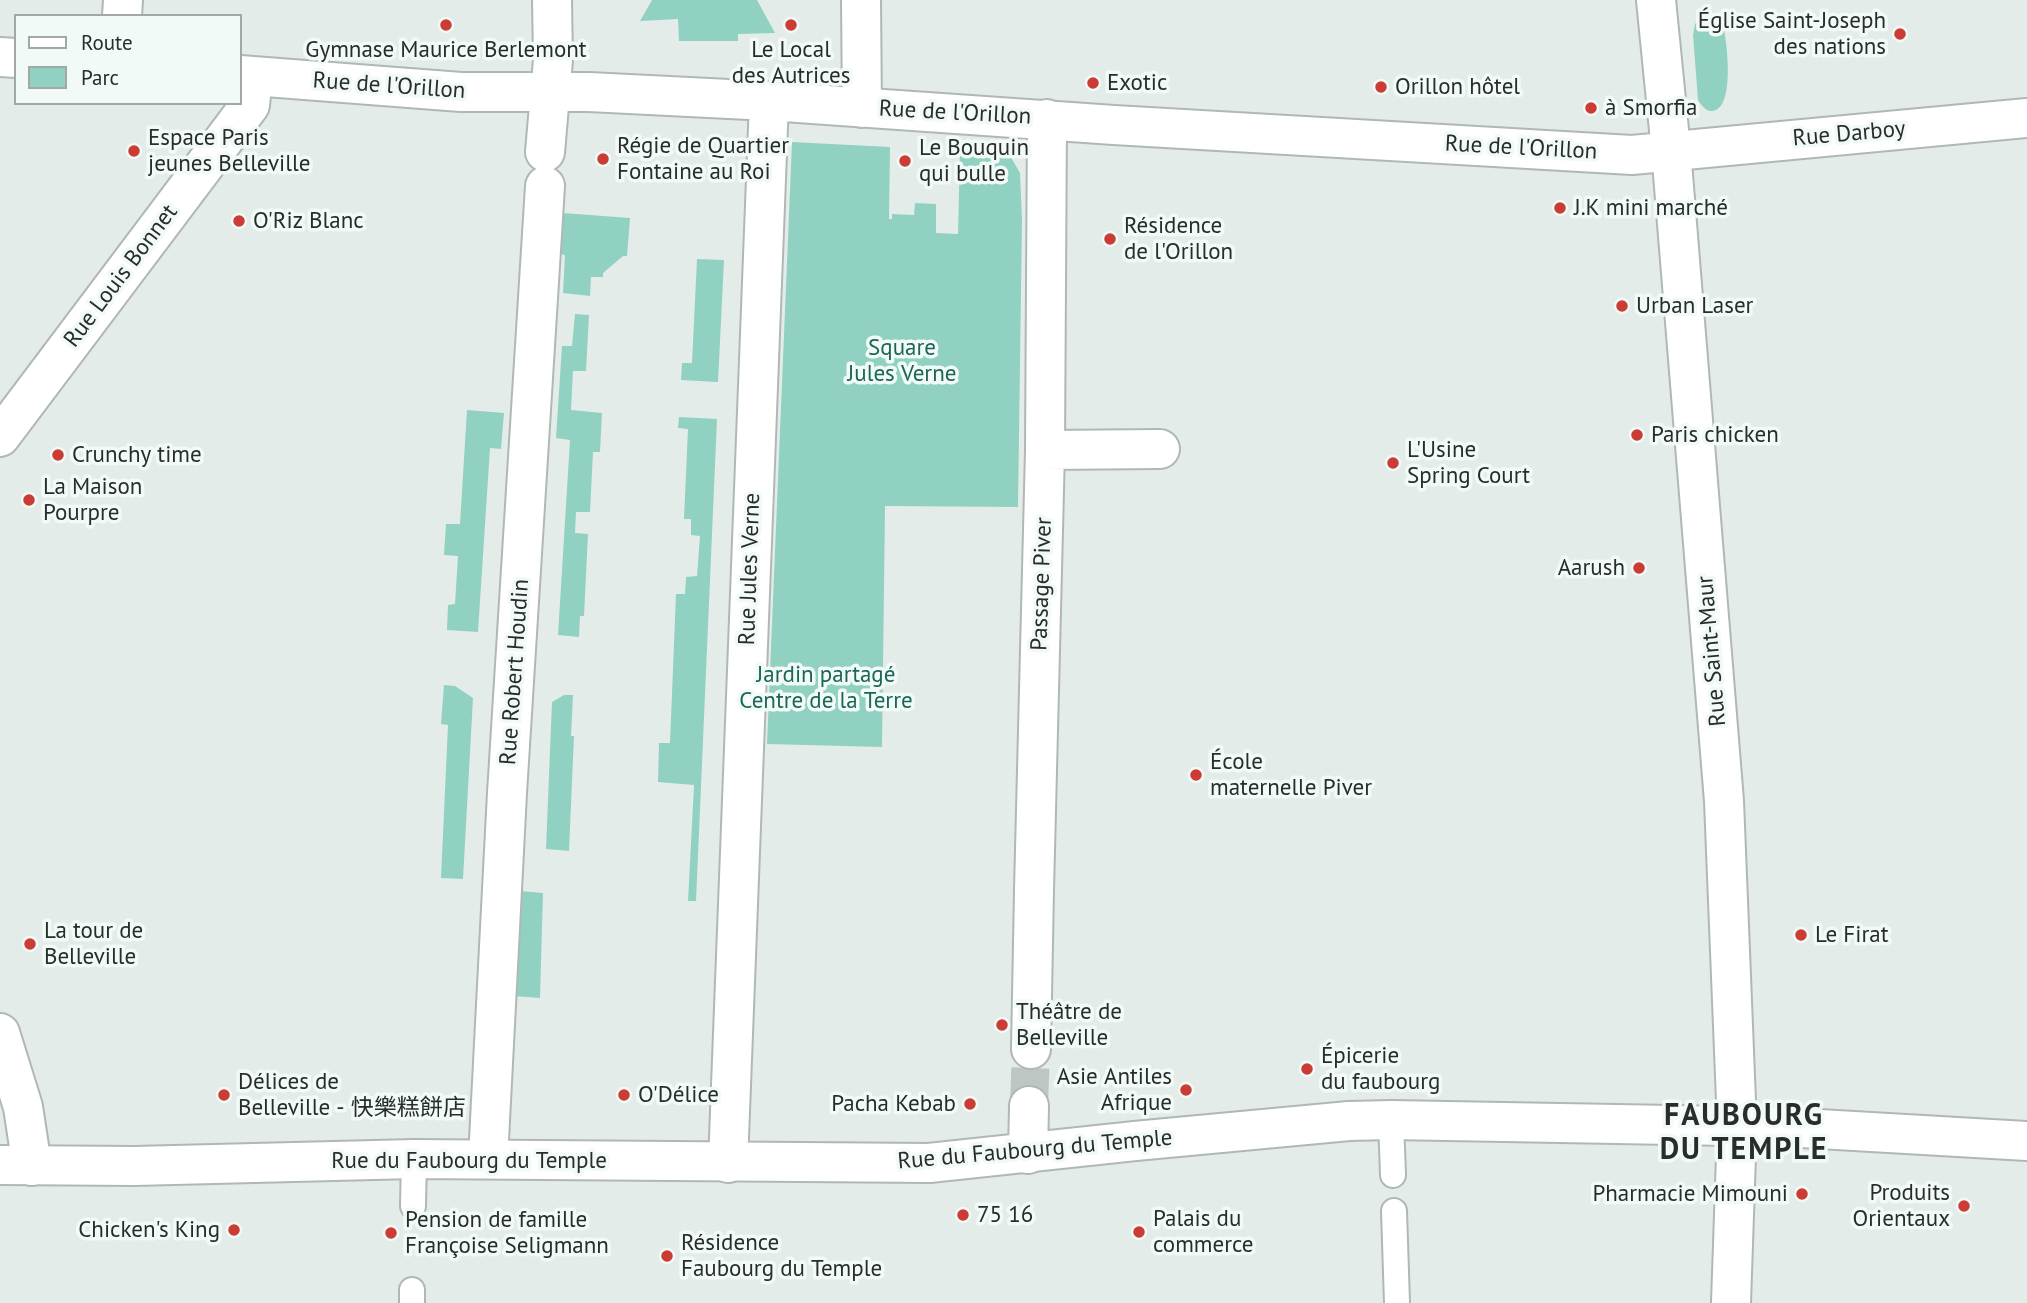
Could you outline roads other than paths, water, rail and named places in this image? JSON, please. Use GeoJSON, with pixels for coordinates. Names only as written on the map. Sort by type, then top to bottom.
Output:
{"type":"FeatureCollection","features":[{"type":"Feature","properties":{"kind":"street","name":"Rue Robert Houdin"},"geometry":{"type":"LineString","coordinates":[[488,1159],[507,793],[553,60],[552,0]]}},
{"type":"Feature","properties":{"kind":"street"},"geometry":{"type":"LineString","coordinates":[[861,0],[862,108]]}},
{"type":"Feature","properties":{"kind":"street","name":"Rue Saint-Maur"},"geometry":{"type":"LineString","coordinates":[[1656,0],[1671,150],[1724,801],[1737,1126],[1731,1303]]}},
{"type":"Feature","properties":{"kind":"street","name":"Rue de l'Orillon"},"geometry":{"type":"LineString","coordinates":[[246,76],[461,92],[550,91],[769,101],[1632,155],[1671,150]]}},
{"type":"Feature","properties":{"kind":"street","name":"Rue Louis Bonnet"},"geometry":{"type":"LineString","coordinates":[[0,437],[250,105],[246,76]]}},
{"type":"Feature","properties":{"kind":"street","name":"Rue Jules Verne"},"geometry":{"type":"LineString","coordinates":[[728,1163],[769,101]]}},
{"type":"Feature","properties":{"kind":"street","name":"Passage Piver"},"geometry":{"type":"LineString","coordinates":[[1031,1049],[1045,450],[1047,118]]}},
{"type":"Feature","properties":{"kind":"street","name":"Rue Darboy"},"geometry":{"type":"LineString","coordinates":[[1671,150],[2027,118]]}},
{"type":"Feature","properties":{"kind":"street"},"geometry":{"type":"LineString","coordinates":[[1045,450],[1160,450]]}},
{"type":"Feature","properties":{"kind":"street"},"geometry":{"type":"LineString","coordinates":[[0,1033],[23,1107],[16,1166]]}},
{"type":"Feature","properties":{"kind":"street"},"geometry":{"type":"LineString","coordinates":[[1028,1154],[1029,1106]]}},
{"type":"Feature","properties":{"kind":"street","name":"Rue du Faubourg du Temple"},"geometry":{"type":"LineString","coordinates":[[16,1166],[414,1159],[929,1164],[1135,1141],[1349,1121],[1391,1120],[1737,1126],[2027,1141]]}},
{"type":"Feature","properties":{"kind":"lane"},"geometry":{"type":"LineString","coordinates":[[1391,1120],[1393,1175]]}},
{"type":"Feature","properties":{"kind":"lane"},"geometry":{"type":"LineString","coordinates":[[413,1206],[414,1159]]}},
{"type":"Feature","properties":{"kind":"lane"},"geometry":{"type":"LineString","coordinates":[[1394,1211],[1397,1303]]}},
{"type":"Feature","properties":{"kind":"tunnel"},"geometry":{"type":"LineString","coordinates":[[1029,1106],[1031,1049]]}},
{"type":"Feature","properties":{"kind":"place","name":"Gymnase Maurice Berlemont"},"geometry":{"type":"Point","coordinates":[446,25]}},
{"type":"Feature","properties":{"kind":"place","name":"Le Local des Autrices"},"geometry":{"type":"Point","coordinates":[791,25]}},
{"type":"Feature","properties":{"kind":"place","name":"Église Saint-Joseph des nations"},"geometry":{"type":"Point","coordinates":[1900,34]}},
{"type":"Feature","properties":{"kind":"place","name":"Exotic"},"geometry":{"type":"Point","coordinates":[1093,83]}},
{"type":"Feature","properties":{"kind":"place","name":"Orillon hôtel"},"geometry":{"type":"Point","coordinates":[1381,87]}},
{"type":"Feature","properties":{"kind":"place","name":"à Smorfia"},"geometry":{"type":"Point","coordinates":[1591,108]}},
{"type":"Feature","properties":{"kind":"place","name":"Espace Paris jeunes Belleville"},"geometry":{"type":"Point","coordinates":[134,151]}},
{"type":"Feature","properties":{"kind":"place","name":"Régie de Quartier Fontaine au Roi"},"geometry":{"type":"Point","coordinates":[603,159]}},
{"type":"Feature","properties":{"kind":"place","name":"Le Bouquin qui bulle"},"geometry":{"type":"Point","coordinates":[905,161]}},
{"type":"Feature","properties":{"kind":"place","name":"J.K mini marché"},"geometry":{"type":"Point","coordinates":[1560,208]}},
{"type":"Feature","properties":{"kind":"place","name":"O'Riz Blanc"},"geometry":{"type":"Point","coordinates":[239,221]}},
{"type":"Feature","properties":{"kind":"place","name":"Résidence de l'Orillon"},"geometry":{"type":"Point","coordinates":[1110,239]}},
{"type":"Feature","properties":{"kind":"place","name":"Urban Laser"},"geometry":{"type":"Point","coordinates":[1622,306]}},
{"type":"Feature","properties":{"kind":"place","name":"Paris chicken"},"geometry":{"type":"Point","coordinates":[1637,435]}},
{"type":"Feature","properties":{"kind":"place","name":"Crunchy time"},"geometry":{"type":"Point","coordinates":[58,455]}},
{"type":"Feature","properties":{"kind":"place","name":"L'Usine Spring Court"},"geometry":{"type":"Point","coordinates":[1393,463]}},
{"type":"Feature","properties":{"kind":"place","name":"La Maison Pourpre"},"geometry":{"type":"Point","coordinates":[29,500]}},
{"type":"Feature","properties":{"kind":"place","name":"Aarush"},"geometry":{"type":"Point","coordinates":[1639,568]}},
{"type":"Feature","properties":{"kind":"place","name":"École maternelle Piver"},"geometry":{"type":"Point","coordinates":[1196,775]}},
{"type":"Feature","properties":{"kind":"place","name":"Le Firat"},"geometry":{"type":"Point","coordinates":[1801,935]}},
{"type":"Feature","properties":{"kind":"place","name":"La tour de Belleville"},"geometry":{"type":"Point","coordinates":[30,944]}},
{"type":"Feature","properties":{"kind":"place","name":"Théâtre de Belleville"},"geometry":{"type":"Point","coordinates":[1002,1025]}},
{"type":"Feature","properties":{"kind":"place","name":"Épicerie du faubourg"},"geometry":{"type":"Point","coordinates":[1307,1069]}},
{"type":"Feature","properties":{"kind":"place","name":"Asie Antiles Afrique"},"geometry":{"type":"Point","coordinates":[1186,1090]}},
{"type":"Feature","properties":{"kind":"place","name":"Délices de Belleville - 快樂糕餅店"},"geometry":{"type":"Point","coordinates":[224,1095]}},
{"type":"Feature","properties":{"kind":"place","name":"O'Délice"},"geometry":{"type":"Point","coordinates":[624,1095]}},
{"type":"Feature","properties":{"kind":"place","name":"Pacha Kebab"},"geometry":{"type":"Point","coordinates":[970,1104]}},
{"type":"Feature","properties":{"kind":"place","name":"Pharmacie Mimouni"},"geometry":{"type":"Point","coordinates":[1802,1194]}},
{"type":"Feature","properties":{"kind":"place","name":"Produits Orientaux"},"geometry":{"type":"Point","coordinates":[1964,1206]}},
{"type":"Feature","properties":{"kind":"place","name":"75 16"},"geometry":{"type":"Point","coordinates":[963,1215]}},
{"type":"Feature","properties":{"kind":"place","name":"Chicken's King"},"geometry":{"type":"Point","coordinates":[234,1230]}},
{"type":"Feature","properties":{"kind":"place","name":"Palais du commerce"},"geometry":{"type":"Point","coordinates":[1139,1232]}},
{"type":"Feature","properties":{"kind":"place","name":"Pension de famille Françoise Seligmann"},"geometry":{"type":"Point","coordinates":[391,1233]}},
{"type":"Feature","properties":{"kind":"place","name":"Résidence Faubourg du Temple"},"geometry":{"type":"Point","coordinates":[667,1256]}},
{"type":"Feature","properties":{"kind":"district","name":"FAUBOURG DU TEMPLE"},"geometry":{"type":"Point","coordinates":[1744,1133]}},
{"type":"Feature","properties":{"kind":"park label","name":"Square Jules Verne"},"geometry":{"type":"Point","coordinates":[902,361]}},
{"type":"Feature","properties":{"kind":"park label","name":"Jardin partagé Centre de la Terre"},"geometry":{"type":"Point","coordinates":[826,688]}}]}
